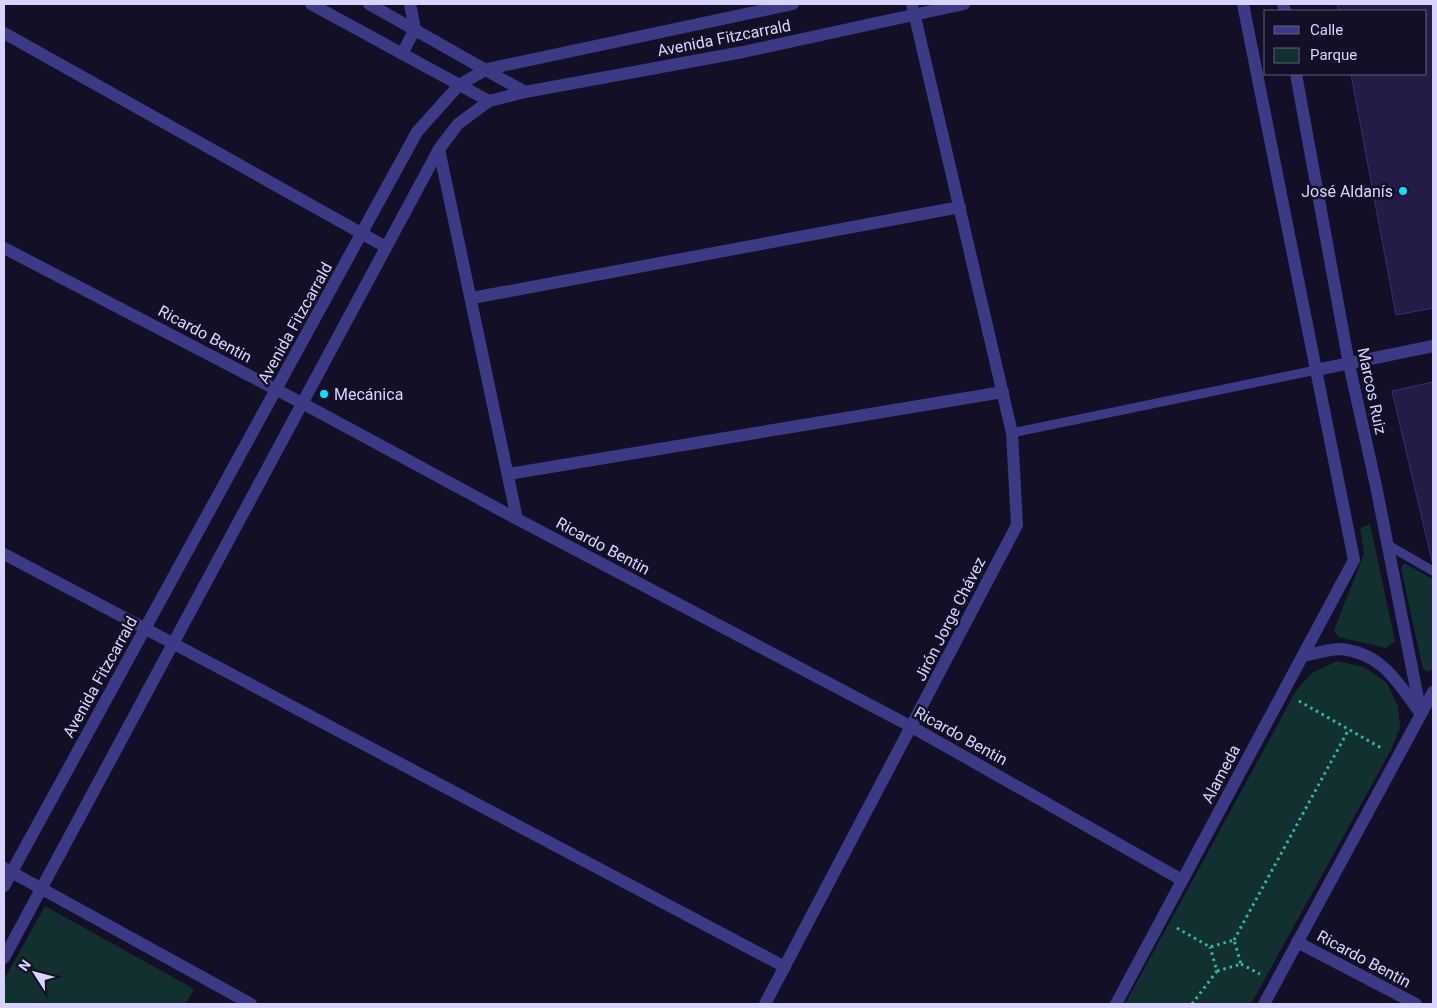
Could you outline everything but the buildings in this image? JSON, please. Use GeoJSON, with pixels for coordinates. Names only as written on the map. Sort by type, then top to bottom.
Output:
{"type":"FeatureCollection","features":[{"type":"Feature","properties":{"kind":"street"},"geometry":{"type":"LineString","coordinates":[[4,958],[439,149],[458,124],[489,101],[311,4]]}},
{"type":"Feature","properties":{"kind":"street"},"geometry":{"type":"LineString","coordinates":[[369,4],[525,92]]}},
{"type":"Feature","properties":{"kind":"street"},"geometry":{"type":"LineString","coordinates":[[402,54],[415,30],[410,4]]}},
{"type":"Feature","properties":{"kind":"street","name":"Avenida Fitzcarrald"},"geometry":{"type":"LineString","coordinates":[[4,886],[8,870],[146,628],[417,132],[459,85],[487,69],[793,4]]}},
{"type":"Feature","properties":{"kind":"street","name":"Avenida Fitzcarrald"},"geometry":{"type":"LineString","coordinates":[[489,101],[525,92],[743,52],[913,9],[964,4]]}},
{"type":"Feature","properties":{"kind":"street"},"geometry":{"type":"LineString","coordinates":[[1243,4],[1316,370],[1433,346]]}},
{"type":"Feature","properties":{"kind":"street","name":"Jirón Jorge Chávez"},"geometry":{"type":"LineString","coordinates":[[765,1004],[1017,525],[1012,433],[913,9]]}},
{"type":"Feature","properties":{"kind":"street"},"geometry":{"type":"LineString","coordinates":[[4,33],[386,247]]}},
{"type":"Feature","properties":{"kind":"street","name":"Marcos Ruiz"},"geometry":{"type":"LineString","coordinates":[[1296,75],[1349,364],[1388,545],[1421,714]]}},
{"type":"Feature","properties":{"kind":"street"},"geometry":{"type":"LineString","coordinates":[[439,149],[472,298],[517,519]]}},
{"type":"Feature","properties":{"kind":"street"},"geometry":{"type":"LineString","coordinates":[[472,298],[960,207]]}},
{"type":"Feature","properties":{"kind":"street","name":"Ricardo Bentin"},"geometry":{"type":"LineString","coordinates":[[4,248],[302,403],[517,519],[912,727],[1182,880]]}},
{"type":"Feature","properties":{"kind":"street","name":"Alameda"},"geometry":{"type":"LineString","coordinates":[[1116,1004],[1354,560],[1316,370]]}},
{"type":"Feature","properties":{"kind":"street"},"geometry":{"type":"LineString","coordinates":[[508,474],[1003,392]]}},
{"type":"Feature","properties":{"kind":"street"},"geometry":{"type":"LineString","coordinates":[[4,554],[785,967]]}},
{"type":"Feature","properties":{"kind":"street"},"geometry":{"type":"LineString","coordinates":[[1302,656],[1340,649],[1373,658],[1390,671],[1421,714]]}},
{"type":"Feature","properties":{"kind":"street"},"geometry":{"type":"LineString","coordinates":[[1264,1004],[1433,692]]}},
{"type":"Feature","properties":{"kind":"street"},"geometry":{"type":"LineString","coordinates":[[8,870],[250,1004]]}},
{"type":"Feature","properties":{"kind":"street","name":"Ricardo Bentin"},"geometry":{"type":"LineString","coordinates":[[1297,942],[1416,1004]]}},
{"type":"Feature","properties":{"kind":"lane"},"geometry":{"type":"LineString","coordinates":[[1012,433],[1316,370]]}},
{"type":"Feature","properties":{"kind":"lane"},"geometry":{"type":"LineString","coordinates":[[1388,545],[1433,571]]}},
{"type":"Feature","properties":{"kind":"path"},"geometry":{"type":"LineString","coordinates":[[1283,692],[1397,757]]}},
{"type":"Feature","properties":{"kind":"path"},"geometry":{"type":"LineString","coordinates":[[1192,1004],[1217,971],[1241,964],[1234,940],[1349,729]]}},
{"type":"Feature","properties":{"kind":"path"},"geometry":{"type":"LineString","coordinates":[[1161,919],[1210,946],[1234,940]]}},
{"type":"Feature","properties":{"kind":"path"},"geometry":{"type":"LineString","coordinates":[[1210,946],[1217,971]]}},
{"type":"Feature","properties":{"kind":"green space"},"geometry":{"type":"Polygon","coordinates":[[[1370,524],[1395,641],[1386,648],[1338,637],[1334,630],[1364,554],[1360,528],[1370,524]]]}},
{"type":"Feature","properties":{"kind":"green space"},"geometry":{"type":"Polygon","coordinates":[[[1404,563],[1433,579],[1433,666],[1430,672],[1423,669],[1401,568],[1404,563]]]}},
{"type":"Feature","properties":{"kind":"green space"},"geometry":{"type":"Polygon","coordinates":[[[1337,661],[1364,667],[1387,683],[1398,706],[1400,728],[1391,750],[1251,1004],[1125,1004],[1297,689],[1312,673],[1337,661]]]}},
{"type":"Feature","properties":{"kind":"green space"},"geometry":{"type":"Polygon","coordinates":[[[45,906],[194,989],[186,1004],[4,1004],[4,980],[45,906]]]}},
{"type":"Feature","properties":{"kind":"place","name":"José Aldanís"},"geometry":{"type":"Point","coordinates":[1403,191]}},
{"type":"Feature","properties":{"kind":"place","name":"Mecánica"},"geometry":{"type":"Point","coordinates":[324,394]}}]}
